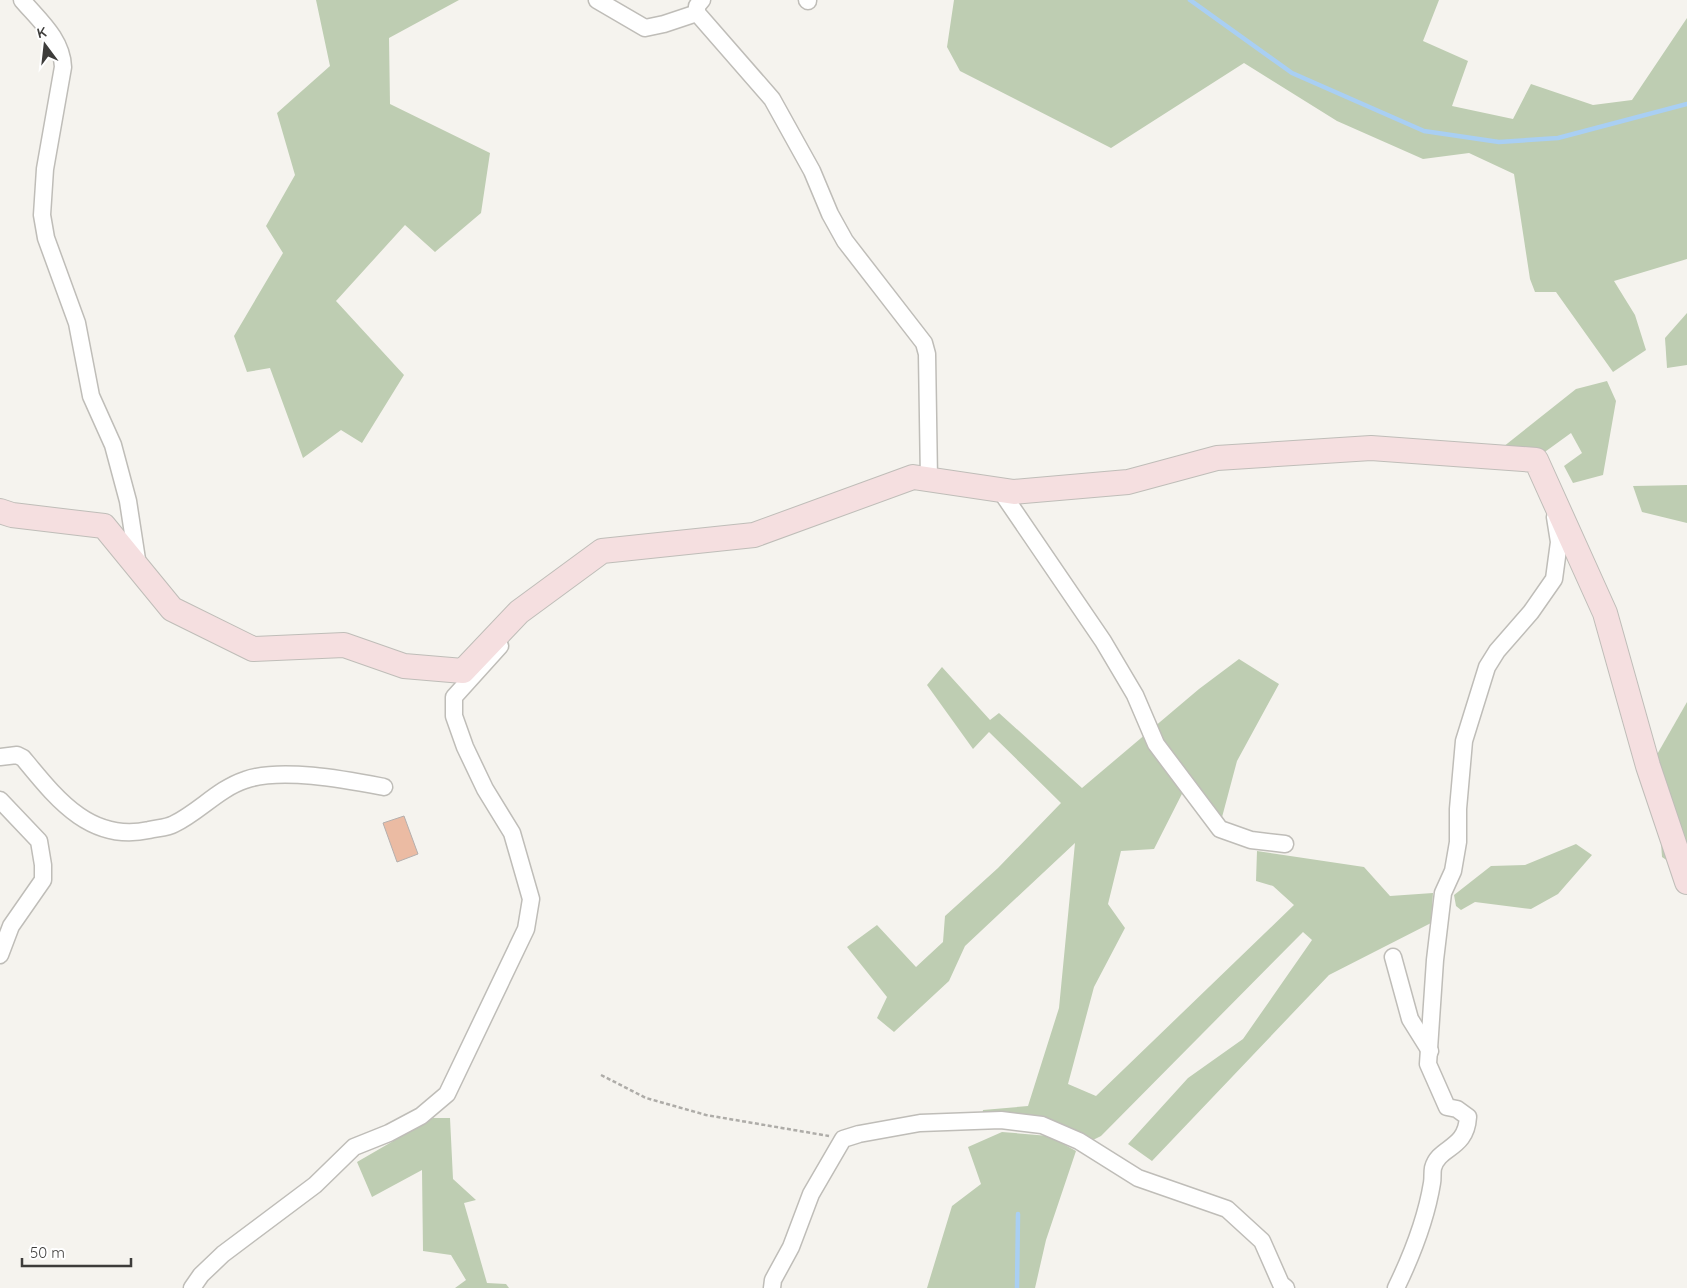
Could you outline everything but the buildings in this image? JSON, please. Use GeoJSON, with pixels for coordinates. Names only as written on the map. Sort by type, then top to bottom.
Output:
{"type":"FeatureCollection","features":[{"type":"Feature","properties":{"kind":"street"},"geometry":{"type":"LineString","coordinates":[[22,0],[54,38],[63,54],[63,66],[45,169],[42,215],[46,238],[76,323],[91,396],[114,445],[128,500],[139,568]]}},
{"type":"Feature","properties":{"kind":"street"},"geometry":{"type":"LineString","coordinates":[[597,0],[645,28],[664,24],[700,6],[772,99],[812,171],[830,214],[845,241],[924,343],[927,354],[929,480]]}},
{"type":"Feature","properties":{"kind":"street"},"geometry":{"type":"LineString","coordinates":[[0,511],[12,516],[104,526],[172,609],[253,649],[344,645],[404,666],[463,671],[518,612],[602,551],[754,535],[913,478],[1014,492],[1128,482],[1217,458],[1371,448],[1536,460],[1605,613],[1648,766],[1687,882]]}},
{"type":"Feature","properties":{"kind":"street"},"geometry":{"type":"LineString","coordinates":[[1000,490],[1103,641],[1135,695],[1156,744],[1220,829],[1251,840],[1285,844]]}},
{"type":"Feature","properties":{"kind":"street"},"geometry":{"type":"LineString","coordinates":[[1396,1288],[1415,1247],[1432,1183],[1433,1166],[1449,1148],[1462,1140],[1467,1128],[1468,1117],[1457,1109],[1447,1107],[1428,1064],[1435,960],[1443,894],[1453,871],[1458,842],[1458,809],[1464,741],[1487,666],[1497,651],[1532,612],[1554,579],[1559,542],[1552,495]]}},
{"type":"Feature","properties":{"kind":"street"},"geometry":{"type":"LineString","coordinates":[[0,500],[41,519]]}},
{"type":"Feature","properties":{"kind":"street"},"geometry":{"type":"LineString","coordinates":[[192,1288],[201,1275],[223,1254],[315,1185],[354,1147],[389,1133],[421,1116],[447,1094],[526,929],[531,899],[512,833],[485,788],[465,748],[454,716],[454,697],[501,644],[510,621]]}},
{"type":"Feature","properties":{"kind":"street"},"geometry":{"type":"LineString","coordinates":[[0,757],[17,755],[23,758],[68,809],[91,823],[117,834],[138,833],[174,824],[212,798],[245,779],[288,774],[384,787]]}},
{"type":"Feature","properties":{"kind":"street"},"geometry":{"type":"LineString","coordinates":[[0,800],[39,841],[43,880],[11,926],[0,955]]}},
{"type":"Feature","properties":{"kind":"street"},"geometry":{"type":"LineString","coordinates":[[1392,957],[1410,1019],[1430,1051]]}},
{"type":"Feature","properties":{"kind":"street"},"geometry":{"type":"LineString","coordinates":[[772,1288],[773,1280],[791,1247],[811,1194],[843,1139],[920,1123],[1001,1120],[1042,1125],[1079,1141],[1138,1178],[1228,1210],[1262,1241],[1281,1284],[1286,1288]]}},
{"type":"Feature","properties":{"kind":"path"},"geometry":{"type":"LineString","coordinates":[[602,1076],[646,1098],[706,1115],[762,1123],[843,1139]]}},
{"type":"Feature","properties":{"kind":"green space"},"geometry":{"type":"Polygon","coordinates":[[[316,0],[459,0],[389,38],[390,104],[490,153],[481,213],[435,252],[405,225],[336,301],[404,375],[362,443],[341,430],[303,458],[270,368],[247,372],[234,336],[283,253],[266,226],[295,175],[277,113],[330,66],[316,0]]]}},
{"type":"Feature","properties":{"kind":"green space"},"geometry":{"type":"Polygon","coordinates":[[[954,0],[1439,0],[1423,41],[1468,61],[1452,106],[1513,119],[1531,84],[1593,105],[1632,100],[1687,18],[1687,259],[1614,281],[1635,315],[1646,350],[1613,372],[1556,292],[1535,292],[1530,279],[1514,174],[1469,153],[1423,159],[1337,121],[1244,63],[1111,148],[960,71],[947,47],[954,0]]]}},
{"type":"Feature","properties":{"kind":"green space"},"geometry":{"type":"Polygon","coordinates":[[[1687,313],[1687,365],[1667,368],[1665,338],[1687,313]]]}},
{"type":"Feature","properties":{"kind":"green space"},"geometry":{"type":"Polygon","coordinates":[[[1607,381],[1616,401],[1603,475],[1573,483],[1564,466],[1582,453],[1571,433],[1542,454],[1503,447],[1576,389],[1607,381]]]}},
{"type":"Feature","properties":{"kind":"green space"},"geometry":{"type":"Polygon","coordinates":[[[1687,485],[1687,523],[1642,512],[1633,486],[1687,485]]]}},
{"type":"Feature","properties":{"kind":"green space"},"geometry":{"type":"Polygon","coordinates":[[[1239,659],[1279,684],[1237,761],[1221,821],[1189,780],[1154,849],[1121,851],[1108,904],[1125,928],[1094,987],[1068,1084],[1096,1096],[1294,905],[1273,886],[1256,881],[1257,851],[1364,867],[1390,896],[1433,893],[1431,923],[1329,975],[1152,1161],[1128,1144],[1188,1078],[1243,1039],[1312,940],[1303,932],[1101,1136],[1091,1141],[982,1116],[983,1110],[1028,1106],[1059,1008],[1075,843],[965,946],[949,981],[894,1032],[877,1018],[887,997],[847,947],[877,925],[916,967],[943,942],[945,916],[998,868],[1061,803],[989,732],[973,749],[927,685],[942,667],[990,720],[999,713],[1082,788],[1199,689],[1239,659]]]}},
{"type":"Feature","properties":{"kind":"green space"},"geometry":{"type":"Polygon","coordinates":[[[1687,702],[1687,874],[1662,857],[1655,758],[1687,702]]]}},
{"type":"Feature","properties":{"kind":"green space"},"geometry":{"type":"Polygon","coordinates":[[[1576,844],[1592,855],[1558,894],[1531,909],[1475,902],[1461,910],[1456,906],[1454,895],[1491,866],[1525,865],[1576,844]]]}},
{"type":"Feature","properties":{"kind":"green space"},"geometry":{"type":"Polygon","coordinates":[[[433,1118],[450,1118],[453,1179],[476,1200],[464,1203],[487,1283],[506,1284],[509,1288],[455,1288],[466,1280],[451,1255],[423,1251],[422,1170],[372,1197],[357,1162],[433,1118]]]}},
{"type":"Feature","properties":{"kind":"green space"},"geometry":{"type":"Polygon","coordinates":[[[1002,1132],[1049,1136],[1076,1151],[1046,1240],[1035,1288],[927,1288],[952,1206],[981,1184],[968,1147],[1002,1132]]]}},
{"type":"Feature","properties":{"kind":"waterway"},"geometry":{"type":"LineString","coordinates":[[1190,0],[1292,73],[1424,131],[1499,142],[1558,138],[1687,104]]}},
{"type":"Feature","properties":{"kind":"waterway"},"geometry":{"type":"LineString","coordinates":[[1017,1288],[1018,1214]]}}]}
